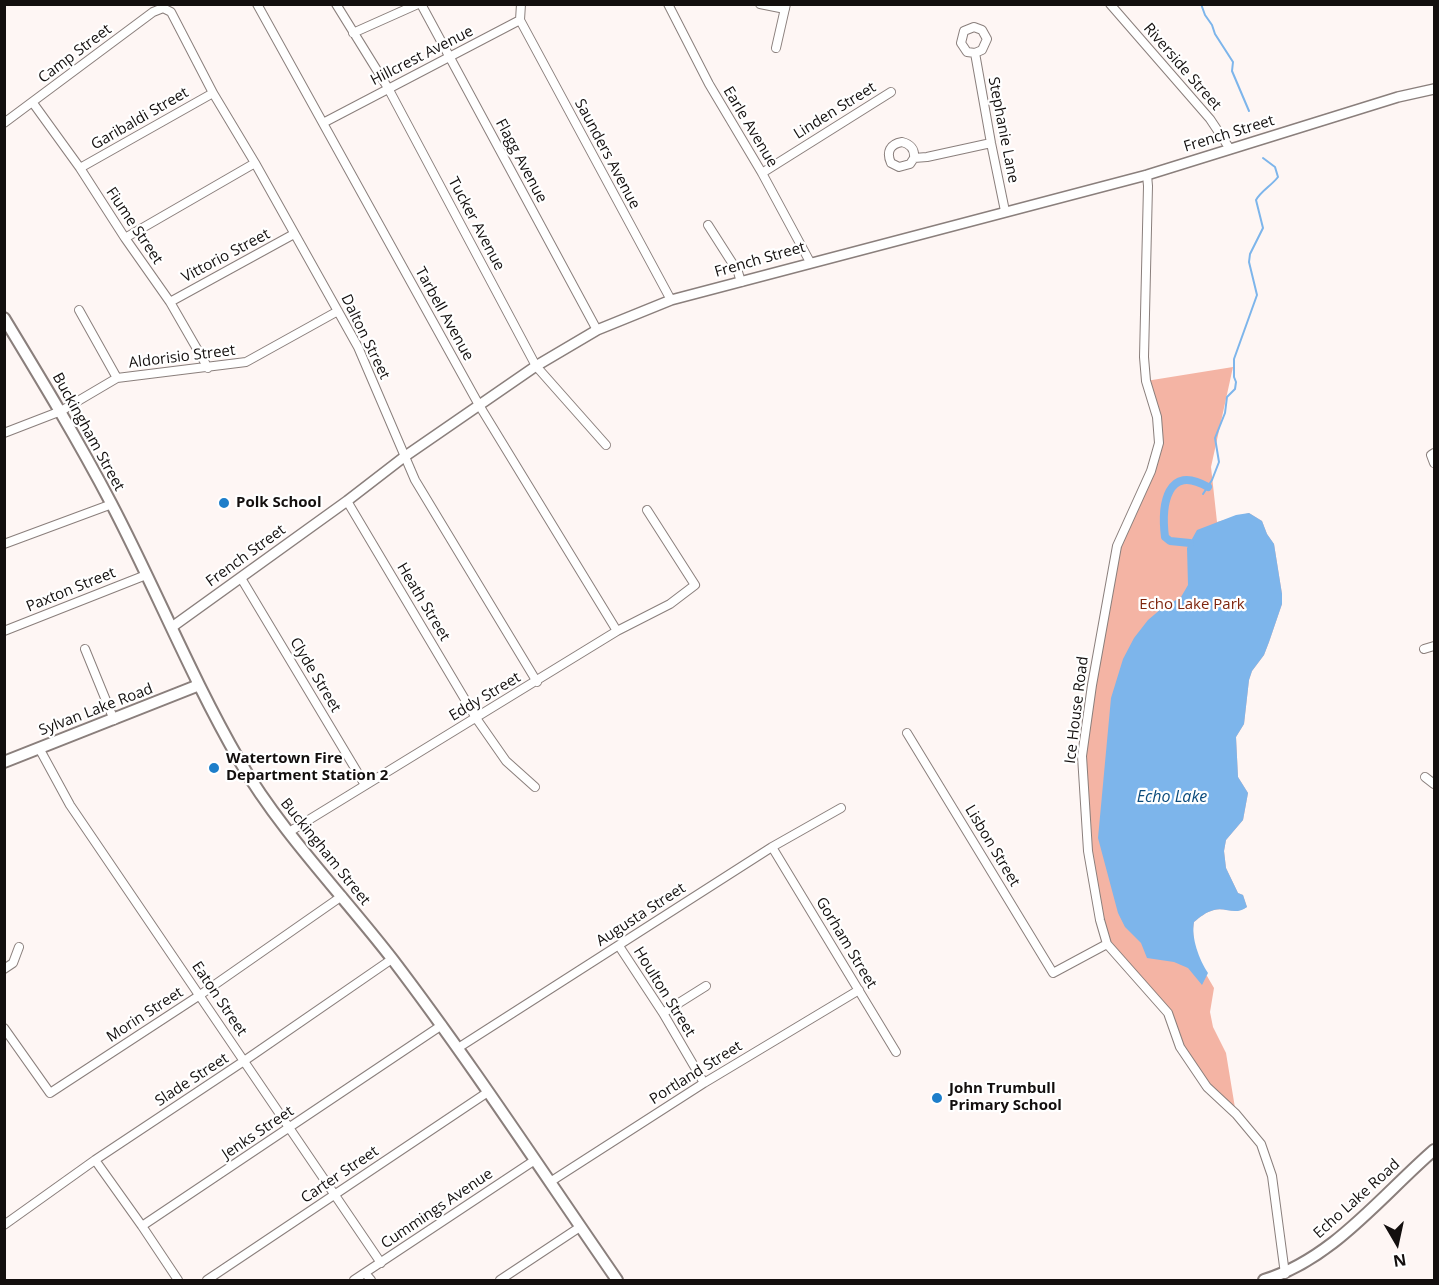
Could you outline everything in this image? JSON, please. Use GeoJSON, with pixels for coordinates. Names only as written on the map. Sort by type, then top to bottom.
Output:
{"type":"FeatureCollection","features":[{"type":"Feature","properties":{"kind":"main road","name":"Buckingham Street"},"geometry":{"type":"LineString","coordinates":[[4,318],[61,411],[112,504],[199,685],[238,759],[265,801],[442,1025],[617,1281]]}},
{"type":"Feature","properties":{"kind":"main road","name":"Sylvan Lake Road"},"geometry":{"type":"LineString","coordinates":[[4,762],[199,685]]}},
{"type":"Feature","properties":{"kind":"main road","name":"Echo Lake Road"},"geometry":{"type":"LineString","coordinates":[[1264,1281],[1285,1274],[1327,1247],[1434,1150]]}},
{"type":"Feature","properties":{"kind":"street","name":"Tarbell Avenue"},"geometry":{"type":"LineString","coordinates":[[257,4],[479,405],[617,631]]}},
{"type":"Feature","properties":{"kind":"street","name":"Tucker Avenue"},"geometry":{"type":"LineString","coordinates":[[336,4],[388,88],[536,366],[606,445]]}},
{"type":"Feature","properties":{"kind":"street"},"geometry":{"type":"LineString","coordinates":[[353,33],[419,4]]}},
{"type":"Feature","properties":{"kind":"street","name":"Flagg Avenue"},"geometry":{"type":"LineString","coordinates":[[419,4],[597,330]]}},
{"type":"Feature","properties":{"kind":"street"},"geometry":{"type":"LineString","coordinates":[[520,20],[521,4]]}},
{"type":"Feature","properties":{"kind":"street","name":"Earle Avenue"},"geometry":{"type":"LineString","coordinates":[[668,4],[709,84],[762,173],[810,262]]}},
{"type":"Feature","properties":{"kind":"street"},"geometry":{"type":"LineString","coordinates":[[760,4],[785,7],[776,48]]}},
{"type":"Feature","properties":{"kind":"street","name":"Riverside Street"},"geometry":{"type":"LineString","coordinates":[[1110,4],[1209,119],[1230,149]]}},
{"type":"Feature","properties":{"kind":"street","name":"Dalton Street"},"geometry":{"type":"LineString","coordinates":[[163,8],[171,12],[213,93],[358,347],[415,480],[537,682]]}},
{"type":"Feature","properties":{"kind":"street","name":"Camp Street"},"geometry":{"type":"LineString","coordinates":[[4,123],[153,12],[163,8]]}},
{"type":"Feature","properties":{"kind":"street","name":"Hillcrest Avenue"},"geometry":{"type":"LineString","coordinates":[[323,123],[520,20]]}},
{"type":"Feature","properties":{"kind":"street","name":"Saunders Avenue"},"geometry":{"type":"LineString","coordinates":[[520,20],[671,300]]}},
{"type":"Feature","properties":{"kind":"street","name":"Stephanie Lane"},"geometry":{"type":"LineString","coordinates":[[975,53],[1005,212]]}},
{"type":"Feature","properties":{"kind":"street","name":"French Street"},"geometry":{"type":"LineString","coordinates":[[172,627],[347,501],[404,457],[536,366],[597,330],[671,300],[1147,175],[1398,97],[1434,89]]}},
{"type":"Feature","properties":{"kind":"street","name":"Linden Street"},"geometry":{"type":"LineString","coordinates":[[762,173],[891,92]]}},
{"type":"Feature","properties":{"kind":"street","name":"Garibaldi Street"},"geometry":{"type":"LineString","coordinates":[[80,168],[213,93]]}},
{"type":"Feature","properties":{"kind":"street","name":"Fiume Street"},"geometry":{"type":"LineString","coordinates":[[33,103],[80,168],[170,302],[208,368]]}},
{"type":"Feature","properties":{"kind":"street"},"geometry":{"type":"LineString","coordinates":[[914,158],[991,143]]}},
{"type":"Feature","properties":{"kind":"street"},"geometry":{"type":"LineString","coordinates":[[125,238],[255,163]]}},
{"type":"Feature","properties":{"kind":"street","name":"Ice House Road"},"geometry":{"type":"LineString","coordinates":[[1147,175],[1144,357],[1146,381],[1157,417],[1159,443],[1151,471],[1117,546],[1092,685],[1082,756],[1088,850],[1100,920],[1107,944],[1168,1013],[1180,1047],[1207,1087],[1236,1114],[1261,1144],[1272,1176],[1285,1274]]}},
{"type":"Feature","properties":{"kind":"street"},"geometry":{"type":"LineString","coordinates":[[708,225],[738,272],[741,282]]}},
{"type":"Feature","properties":{"kind":"street","name":"Vittorio Street"},"geometry":{"type":"LineString","coordinates":[[170,302],[294,234]]}},
{"type":"Feature","properties":{"kind":"street"},"geometry":{"type":"LineString","coordinates":[[79,310],[117,378]]}},
{"type":"Feature","properties":{"kind":"street","name":"Aldorisio Street"},"geometry":{"type":"LineString","coordinates":[[4,433],[61,411],[117,378],[246,362],[338,311]]}},
{"type":"Feature","properties":{"kind":"street","name":"Heath Street"},"geometry":{"type":"LineString","coordinates":[[347,501],[476,717],[506,761],[535,787]]}},
{"type":"Feature","properties":{"kind":"street"},"geometry":{"type":"LineString","coordinates":[[4,544],[112,504]]}},
{"type":"Feature","properties":{"kind":"street","name":"Eddy Street"},"geometry":{"type":"LineString","coordinates":[[289,832],[617,631],[670,604],[695,585],[647,510]]}},
{"type":"Feature","properties":{"kind":"street","name":"Paxton Street"},"geometry":{"type":"LineString","coordinates":[[4,631],[147,575]]}},
{"type":"Feature","properties":{"kind":"street","name":"Clyde Street"},"geometry":{"type":"LineString","coordinates":[[241,578],[365,785]]}},
{"type":"Feature","properties":{"kind":"street"},"geometry":{"type":"LineString","coordinates":[[1424,649],[1434,646]]}},
{"type":"Feature","properties":{"kind":"street"},"geometry":{"type":"LineString","coordinates":[[85,649],[114,720]]}},
{"type":"Feature","properties":{"kind":"street","name":"Lisbon Street"},"geometry":{"type":"LineString","coordinates":[[907,733],[1053,973],[1107,944]]}},
{"type":"Feature","properties":{"kind":"street","name":"Eaton Street"},"geometry":{"type":"LineString","coordinates":[[39,748],[70,805],[381,1263]]}},
{"type":"Feature","properties":{"kind":"street"},"geometry":{"type":"LineString","coordinates":[[1425,777],[1434,784]]}},
{"type":"Feature","properties":{"kind":"street","name":"Augusta Street"},"geometry":{"type":"LineString","coordinates":[[458,1048],[772,847],[841,808]]}},
{"type":"Feature","properties":{"kind":"street","name":"Gorham Street"},"geometry":{"type":"LineString","coordinates":[[772,847],[896,1052]]}},
{"type":"Feature","properties":{"kind":"street","name":"Morin Street"},"geometry":{"type":"LineString","coordinates":[[4,1028],[50,1093],[200,995],[342,896]]}},
{"type":"Feature","properties":{"kind":"street","name":"Houlton Street"},"geometry":{"type":"LineString","coordinates":[[619,946],[663,1013],[704,1083]]}},
{"type":"Feature","properties":{"kind":"street"},"geometry":{"type":"LineString","coordinates":[[4,969],[12,963],[19,947]]}},
{"type":"Feature","properties":{"kind":"street","name":"Slade Street"},"geometry":{"type":"LineString","coordinates":[[4,1225],[95,1160],[392,959]]}},
{"type":"Feature","properties":{"kind":"street"},"geometry":{"type":"LineString","coordinates":[[663,1013],[706,986]]}},
{"type":"Feature","properties":{"kind":"street","name":"Portland Street"},"geometry":{"type":"LineString","coordinates":[[549,1182],[704,1083],[858,990]]}},
{"type":"Feature","properties":{"kind":"street","name":"Jenks Street"},"geometry":{"type":"LineString","coordinates":[[142,1226],[442,1025]]}},
{"type":"Feature","properties":{"kind":"street","name":"Carter Street"},"geometry":{"type":"LineString","coordinates":[[207,1281],[488,1092]]}},
{"type":"Feature","properties":{"kind":"street"},"geometry":{"type":"LineString","coordinates":[[95,1160],[178,1281]]}},
{"type":"Feature","properties":{"kind":"street","name":"Cummings Avenue"},"geometry":{"type":"LineString","coordinates":[[354,1281],[535,1160]]}},
{"type":"Feature","properties":{"kind":"street"},"geometry":{"type":"LineString","coordinates":[[500,1281],[580,1227]]}},
{"type":"Feature","properties":{"kind":"street"},"geometry":{"type":"LineString","coordinates":[[365,1273],[371,1281]]}},
{"type":"Feature","properties":{"kind":"green space","name":"Echo Lake"},"geometry":{"type":"Polygon","coordinates":[[[1233,367],[1211,467],[1217,522],[1249,513],[1262,521],[1274,544],[1282,594],[1282,604],[1269,642],[1249,680],[1244,724],[1236,737],[1238,777],[1248,793],[1243,820],[1226,840],[1224,851],[1226,868],[1238,893],[1243,895],[1247,907],[1234,911],[1218,909],[1208,912],[1194,922],[1193,930],[1196,969],[1207,976],[1214,988],[1210,1012],[1213,1027],[1226,1053],[1236,1114],[1207,1087],[1180,1047],[1168,1013],[1107,944],[1088,851],[1082,756],[1117,546],[1159,443],[1146,381],[1233,367]]]}},
{"type":"Feature","properties":{"kind":"water","name":"Echo Lake"},"geometry":{"type":"Polygon","coordinates":[[[1249,513],[1262,521],[1274,544],[1282,604],[1264,655],[1252,671],[1244,724],[1236,737],[1238,777],[1248,793],[1243,820],[1226,840],[1224,851],[1226,868],[1238,893],[1243,895],[1247,907],[1238,911],[1214,910],[1194,922],[1196,948],[1208,973],[1202,985],[1188,968],[1174,962],[1147,958],[1141,943],[1125,927],[1118,913],[1098,838],[1111,698],[1123,659],[1134,638],[1148,620],[1181,597],[1188,585],[1187,548],[1197,530],[1236,515],[1249,513]]]}},
{"type":"Feature","properties":{"kind":"waterway"},"geometry":{"type":"LineString","coordinates":[[1201,4],[1215,34],[1233,62],[1232,71],[1249,111]]}},
{"type":"Feature","properties":{"kind":"waterway"},"geometry":{"type":"LineString","coordinates":[[1203,494],[1219,462],[1215,438],[1225,413],[1227,397],[1235,389],[1234,359],[1257,295],[1249,262],[1250,254],[1263,228],[1256,200],[1278,177],[1275,167],[1263,158]]}},
{"type":"Feature","properties":{"kind":"waterway"},"geometry":{"type":"LineString","coordinates":[[1190,543],[1170,541],[1165,537],[1166,501],[1175,484],[1183,480],[1194,481],[1208,487]]}},
{"type":"Feature","properties":{"kind":"place","name":"Polk School"},"geometry":{"type":"Point","coordinates":[224,503]}},
{"type":"Feature","properties":{"kind":"place","name":"Watertown Fire Department Station 2"},"geometry":{"type":"Point","coordinates":[214,768]}},
{"type":"Feature","properties":{"kind":"place","name":"John Trumbull Primary School"},"geometry":{"type":"Point","coordinates":[937,1098]}},
{"type":"Feature","properties":{"kind":"park label","name":"Echo Lake Park"},"geometry":{"type":"Point","coordinates":[1192,605]}}]}
